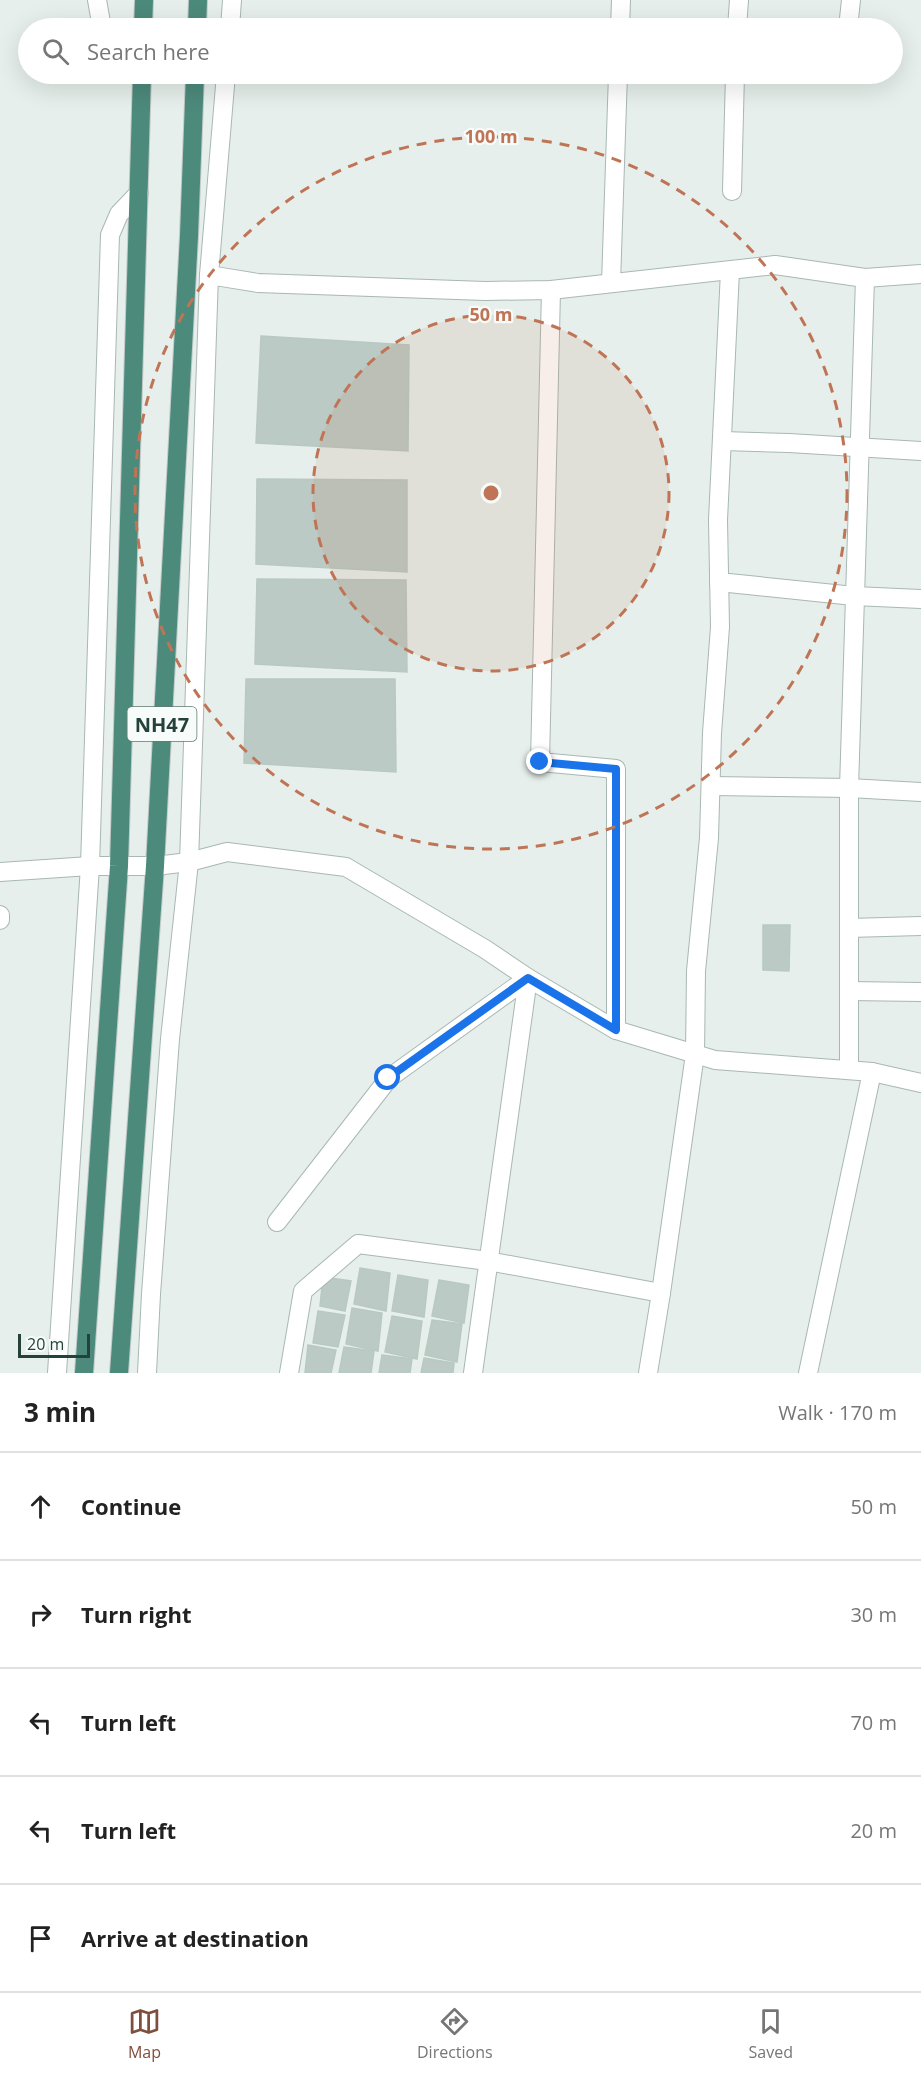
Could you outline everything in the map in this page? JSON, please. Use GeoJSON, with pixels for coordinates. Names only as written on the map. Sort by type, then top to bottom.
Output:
{"type":"FeatureCollection","features":[{"type":"Feature","properties":{"kind":"highway"},"geometry":{"type":"LineString","coordinates":[[143,18],[144,0]]}},
{"type":"Feature","properties":{"kind":"highway"},"geometry":{"type":"LineString","coordinates":[[197,18],[198,0]]}},
{"type":"Feature","properties":{"kind":"highway","name":"NH47"},"geometry":{"type":"LineString","coordinates":[[84,1373],[119,866],[142,84]]}},
{"type":"Feature","properties":{"kind":"highway","name":"NH47"},"geometry":{"type":"LineString","coordinates":[[119,1373],[155,866],[195,84]]}},
{"type":"Feature","properties":{"kind":"street"},"geometry":{"type":"LineString","coordinates":[[97,0],[100,18]]}},
{"type":"Feature","properties":{"kind":"street"},"geometry":{"type":"LineString","coordinates":[[231,18],[232,0]]}},
{"type":"Feature","properties":{"kind":"street"},"geometry":{"type":"LineString","coordinates":[[620,18],[621,0]]}},
{"type":"Feature","properties":{"kind":"street"},"geometry":{"type":"LineString","coordinates":[[738,18],[739,0]]}},
{"type":"Feature","properties":{"kind":"street"},"geometry":{"type":"LineString","coordinates":[[849,18],[851,0]]}},
{"type":"Feature","properties":{"kind":"street"},"geometry":{"type":"LineString","coordinates":[[147,1373],[170,1039],[189,862],[209,275],[225,84]]}},
{"type":"Feature","properties":{"kind":"street"},"geometry":{"type":"LineString","coordinates":[[611,283],[618,84]]}},
{"type":"Feature","properties":{"kind":"street"},"geometry":{"type":"LineString","coordinates":[[732,191],[735,84]]}},
{"type":"Feature","properties":{"kind":"street"},"geometry":{"type":"LineString","coordinates":[[57,1373],[90,866],[110,235],[119,214],[139,193]]}},
{"type":"Feature","properties":{"kind":"street"},"geometry":{"type":"LineString","coordinates":[[209,275],[258,283],[485,291],[551,290],[775,265],[865,278],[921,274]]}},
{"type":"Feature","properties":{"kind":"street"},"geometry":{"type":"LineString","coordinates":[[648,1373],[694,1054],[696,972],[709,838],[712,733],[720,627],[718,520],[730,271]]}},
{"type":"Feature","properties":{"kind":"street"},"geometry":{"type":"LineString","coordinates":[[849,1070],[849,788],[865,278]]}},
{"type":"Feature","properties":{"kind":"street"},"geometry":{"type":"LineString","coordinates":[[551,290],[540,762],[616,769],[616,1030]]}},
{"type":"Feature","properties":{"kind":"street"},"geometry":{"type":"LineString","coordinates":[[722,441],[921,451]]}},
{"type":"Feature","properties":{"kind":"street"},"geometry":{"type":"LineString","coordinates":[[719,582],[854,596],[921,599]]}},
{"type":"Feature","properties":{"kind":"street"},"geometry":{"type":"LineString","coordinates":[[711,786],[849,788],[921,792]]}},
{"type":"Feature","properties":{"kind":"street"},"geometry":{"type":"LineString","coordinates":[[0,872],[90,866],[155,866],[189,862],[227,852],[346,867],[616,1030],[716,1060],[872,1072],[921,1083]]}},
{"type":"Feature","properties":{"kind":"street"},"geometry":{"type":"LineString","coordinates":[[0,915],[0,920]]}},
{"type":"Feature","properties":{"kind":"street"},"geometry":{"type":"LineString","coordinates":[[849,928],[921,926]]}},
{"type":"Feature","properties":{"kind":"street"},"geometry":{"type":"LineString","coordinates":[[277,1222],[388,1078],[528,978]]}},
{"type":"Feature","properties":{"kind":"street"},"geometry":{"type":"LineString","coordinates":[[473,1373],[528,978]]}},
{"type":"Feature","properties":{"kind":"street"},"geometry":{"type":"LineString","coordinates":[[849,991],[921,992]]}},
{"type":"Feature","properties":{"kind":"street"},"geometry":{"type":"LineString","coordinates":[[808,1373],[872,1072]]}},
{"type":"Feature","properties":{"kind":"street"},"geometry":{"type":"LineString","coordinates":[[289,1373],[303,1291],[358,1244],[488,1261],[661,1293]]}},
{"type":"Feature","properties":{"kind":"building"},"geometry":{"type":"Polygon","coordinates":[[[261,336],[409,345],[408,451],[256,443],[261,336]]]}},
{"type":"Feature","properties":{"kind":"building"},"geometry":{"type":"Polygon","coordinates":[[[257,479],[407,480],[407,572],[256,564],[257,479]]]}},
{"type":"Feature","properties":{"kind":"building"},"geometry":{"type":"Polygon","coordinates":[[[257,579],[406,580],[407,672],[255,664],[257,579]]]}},
{"type":"Feature","properties":{"kind":"building"},"geometry":{"type":"Polygon","coordinates":[[[246,679],[395,679],[396,772],[244,763],[246,679]]]}},
{"type":"Feature","properties":{"kind":"building"},"geometry":{"type":"Polygon","coordinates":[[[763,925],[790,925],[789,971],[763,970],[763,925]]]}},
{"type":"Feature","properties":{"kind":"building"},"geometry":{"type":"Polygon","coordinates":[[[360,1268],[390,1273],[386,1311],[354,1304],[360,1268]]]}},
{"type":"Feature","properties":{"kind":"building"},"geometry":{"type":"Polygon","coordinates":[[[398,1275],[428,1280],[424,1317],[392,1311],[398,1275]]]}},
{"type":"Feature","properties":{"kind":"building"},"geometry":{"type":"Polygon","coordinates":[[[323,1277],[351,1281],[345,1311],[320,1306],[323,1277]]]}},
{"type":"Feature","properties":{"kind":"building"},"geometry":{"type":"Polygon","coordinates":[[[439,1280],[469,1285],[464,1323],[432,1316],[439,1280]]]}},
{"type":"Feature","properties":{"kind":"building"},"geometry":{"type":"Polygon","coordinates":[[[352,1308],[382,1313],[378,1351],[346,1344],[352,1308]]]}},
{"type":"Feature","properties":{"kind":"building"},"geometry":{"type":"Polygon","coordinates":[[[318,1311],[345,1315],[338,1347],[313,1343],[318,1311]]]}},
{"type":"Feature","properties":{"kind":"building"},"geometry":{"type":"Polygon","coordinates":[[[392,1316],[422,1321],[417,1359],[385,1352],[392,1316]]]}},
{"type":"Feature","properties":{"kind":"building"},"geometry":{"type":"Polygon","coordinates":[[[432,1320],[462,1324],[457,1362],[425,1355],[432,1320]]]}},
{"type":"Feature","properties":{"kind":"building"},"geometry":{"type":"Polygon","coordinates":[[[308,1345],[336,1350],[331,1373],[305,1373],[308,1345]]]}},
{"type":"Feature","properties":{"kind":"building"},"geometry":{"type":"Polygon","coordinates":[[[344,1347],[374,1351],[371,1373],[339,1373],[344,1347]]]}},
{"type":"Feature","properties":{"kind":"building"},"geometry":{"type":"Polygon","coordinates":[[[382,1355],[412,1359],[410,1373],[379,1373],[382,1355]]]}},
{"type":"Feature","properties":{"kind":"building"},"geometry":{"type":"Polygon","coordinates":[[[424,1358],[454,1363],[453,1373],[421,1373],[424,1358]]]}},
{"type":"Feature","properties":{"kind":"route"},"geometry":{"type":"LineString","coordinates":[[388,1078],[528,978],[616,1030],[616,769],[540,762]]}}]}
